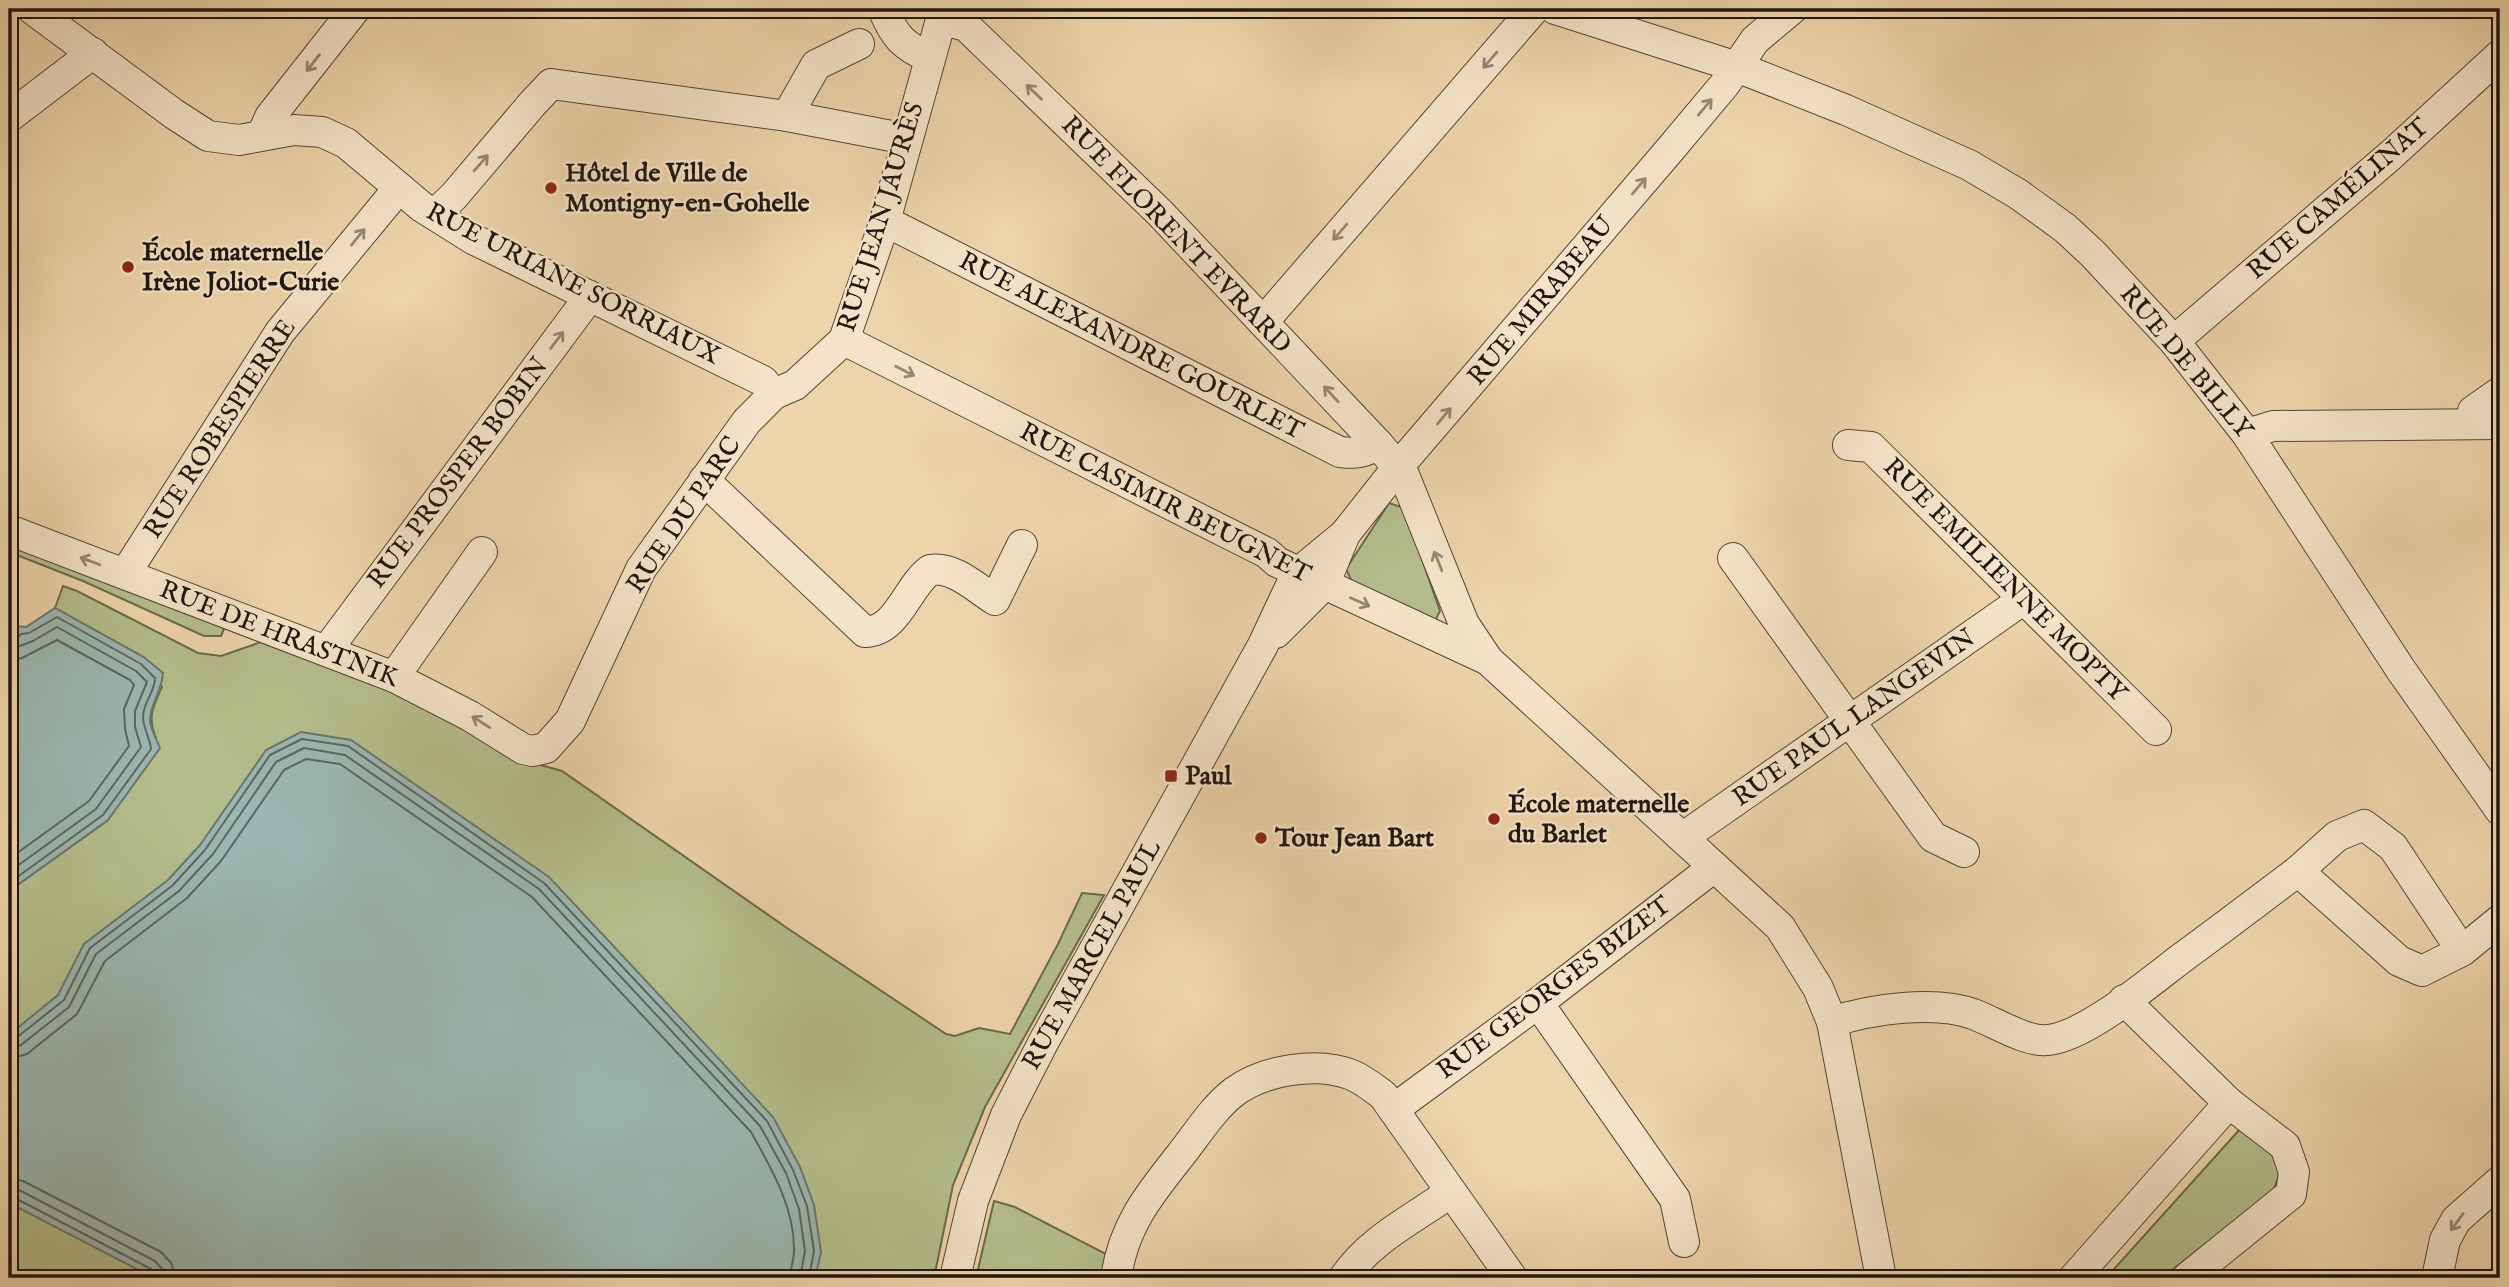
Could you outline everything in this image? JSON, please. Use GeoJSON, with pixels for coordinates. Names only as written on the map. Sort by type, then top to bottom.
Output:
{"type":"FeatureCollection","features":[{"type":"Feature","properties":{"kind":"street","name":"RUE URIANE SORRIAUX"},"geometry":{"type":"LineString","coordinates":[[32,9],[208,136],[239,140],[294,130],[322,132],[346,143],[398,189],[473,239],[763,381],[774,394]]}},
{"type":"Feature","properties":{"kind":"street"},"geometry":{"type":"LineString","coordinates":[[262,135],[270,117],[355,9]]}},
{"type":"Feature","properties":{"kind":"street"},"geometry":{"type":"LineString","coordinates":[[883,9],[894,33],[909,48],[930,58]]}},
{"type":"Feature","properties":{"kind":"street"},"geometry":{"type":"LineString","coordinates":[[1263,322],[1534,9]]}},
{"type":"Feature","properties":{"kind":"street","name":"RUE DE BILLY"},"geometry":{"type":"LineString","coordinates":[[1555,9],[1737,67],[1846,110],[1969,164],[2066,228],[2174,341],[2247,434],[2401,670],[2500,810]]}},
{"type":"Feature","properties":{"kind":"street","name":"RUE MIRABEAU"},"geometry":{"type":"LineString","coordinates":[[1311,578],[1398,467],[1668,152],[1737,67],[1755,40],[1792,9]]}},
{"type":"Feature","properties":{"kind":"street","name":"RUE JEAN JAURÈS"},"geometry":{"type":"LineString","coordinates":[[774,394],[795,384],[844,340],[885,221],[942,14]]}},
{"type":"Feature","properties":{"kind":"street","name":"RUE FLORENT EVRARD"},"geometry":{"type":"LineString","coordinates":[[942,14],[965,26],[1160,213],[1398,467],[1457,634]]}},
{"type":"Feature","properties":{"kind":"street"},"geometry":{"type":"LineString","coordinates":[[787,116],[816,65],[859,44]]}},
{"type":"Feature","properties":{"kind":"street"},"geometry":{"type":"LineString","coordinates":[[9,117],[93,53]]}},
{"type":"Feature","properties":{"kind":"street","name":"RUE CAMÉLINAT"},"geometry":{"type":"LineString","coordinates":[[2174,341],[2391,155],[2500,55]]}},
{"type":"Feature","properties":{"kind":"street"},"geometry":{"type":"LineString","coordinates":[[435,214],[454,196],[551,84],[787,116],[907,139]]}},
{"type":"Feature","properties":{"kind":"street","name":"RUE ROBESPIERRE"},"geometry":{"type":"LineString","coordinates":[[125,574],[280,332],[398,189]]}},
{"type":"Feature","properties":{"kind":"street","name":"RUE ALEXANDRE GOURLET"},"geometry":{"type":"LineString","coordinates":[[885,221],[1340,452],[1365,452],[1378,444]]}},
{"type":"Feature","properties":{"kind":"street","name":"RUE PROSPER BOBIN"},"geometry":{"type":"LineString","coordinates":[[327,650],[590,296]]}},
{"type":"Feature","properties":{"kind":"street","name":"RUE CASIMIR BEUGNET"},"geometry":{"type":"LineString","coordinates":[[844,340],[1254,547],[1277,562],[1311,578],[1457,634],[1685,838],[1780,927],[1818,988],[1832,1022],[1881,1278]]}},
{"type":"Feature","properties":{"kind":"street"},"geometry":{"type":"LineString","coordinates":[[2486,424],[2473,411],[2500,392]]}},
{"type":"Feature","properties":{"kind":"street","name":"RUE DU PARC"},"geometry":{"type":"LineString","coordinates":[[541,751],[555,740],[570,721],[641,569],[747,421],[774,394]]}},
{"type":"Feature","properties":{"kind":"street"},"geometry":{"type":"LineString","coordinates":[[2247,434],[2273,426],[2486,424]]}},
{"type":"Feature","properties":{"kind":"street","name":"RUE EMILIENNE MOPTY"},"geometry":{"type":"LineString","coordinates":[[1848,444],[1871,447],[2156,730]]}},
{"type":"Feature","properties":{"kind":"street"},"geometry":{"type":"LineString","coordinates":[[704,481],[865,632],[876,631],[888,623],[930,570],[941,568],[950,571],[995,600],[1022,545]]}},
{"type":"Feature","properties":{"kind":"street","name":"RUE DE HRASTNIK"},"geometry":{"type":"LineString","coordinates":[[9,530],[394,677],[471,716],[523,749],[541,751]]}},
{"type":"Feature","properties":{"kind":"street"},"geometry":{"type":"LineString","coordinates":[[394,677],[482,552]]}},
{"type":"Feature","properties":{"kind":"street"},"geometry":{"type":"LineString","coordinates":[[1733,558],[1933,837],[1964,852]]}},
{"type":"Feature","properties":{"kind":"street","name":"RUE MARCEL PAUL"},"geometry":{"type":"LineString","coordinates":[[955,1278],[973,1201],[1006,1115],[1044,1041],[1263,645],[1284,596],[1311,578]]}},
{"type":"Feature","properties":{"kind":"street","name":"RUE PAUL LANGEVIN"},"geometry":{"type":"LineString","coordinates":[[1685,838],[2024,599]]}},
{"type":"Feature","properties":{"kind":"street"},"geometry":{"type":"LineString","coordinates":[[1832,1022],[1860,1014],[1924,1006],[1972,1013],[2011,1032],[2047,1041],[2085,1027],[2298,871],[2337,836],[2364,825],[2393,847],[2462,951]]}},
{"type":"Feature","properties":{"kind":"street","name":"RUE GEORGES BIZET"},"geometry":{"type":"LineString","coordinates":[[1394,1109],[1538,1003],[1714,867]]}},
{"type":"Feature","properties":{"kind":"street"},"geometry":{"type":"LineString","coordinates":[[2298,871],[2399,961],[2422,971],[2462,951],[2500,920]]}},
{"type":"Feature","properties":{"kind":"street"},"geometry":{"type":"LineString","coordinates":[[2124,1000],[2229,1103],[2285,1146],[2294,1172],[2291,1194],[2187,1278]]}},
{"type":"Feature","properties":{"kind":"street"},"geometry":{"type":"LineString","coordinates":[[1538,1003],[1675,1199],[1684,1242]]}},
{"type":"Feature","properties":{"kind":"street"},"geometry":{"type":"LineString","coordinates":[[1116,1278],[1119,1259],[1136,1213],[1219,1106],[1247,1084],[1284,1072],[1325,1070],[1350,1074],[1383,1096],[1512,1278]]}},
{"type":"Feature","properties":{"kind":"street"},"geometry":{"type":"LineString","coordinates":[[2074,1278],[2229,1103]]}},
{"type":"Feature","properties":{"kind":"street"},"geometry":{"type":"LineString","coordinates":[[2437,1278],[2445,1240],[2456,1220],[2500,1181]]}},
{"type":"Feature","properties":{"kind":"street"},"geometry":{"type":"LineString","coordinates":[[1344,1278],[1369,1250],[1451,1192]]}},
{"type":"Feature","properties":{"kind":"green space"},"geometry":{"type":"Polygon","coordinates":[[[1389,503],[1404,508],[1440,611],[1435,621],[1353,584],[1346,569],[1389,503]]]}},
{"type":"Feature","properties":{"kind":"green space"},"geometry":{"type":"Polygon","coordinates":[[[9,540],[227,622],[221,636],[204,636],[83,581],[9,552],[9,540]]]}},
{"type":"Feature","properties":{"kind":"green space"},"geometry":{"type":"Polygon","coordinates":[[[63,586],[198,653],[221,656],[270,639],[337,663],[526,761],[562,771],[787,928],[946,1034],[955,1036],[979,1028],[1010,1034],[1082,893],[1104,895],[985,1107],[953,1185],[934,1278],[9,1278],[9,891],[108,820],[156,738],[152,712],[162,687],[145,658],[55,608],[63,586]]]}},
{"type":"Feature","properties":{"kind":"green space"},"geometry":{"type":"Polygon","coordinates":[[[2241,1128],[2279,1161],[2279,1175],[2273,1191],[2162,1278],[2106,1278],[2241,1128]]]}},
{"type":"Feature","properties":{"kind":"green space"},"geometry":{"type":"Polygon","coordinates":[[[994,1201],[1015,1207],[1106,1254],[1103,1278],[976,1278],[994,1201]]]}},
{"type":"Feature","properties":{"kind":"water"},"geometry":{"type":"Polygon","coordinates":[[[55,608],[145,658],[163,673],[150,716],[160,748],[108,820],[9,891],[9,640],[15,626],[26,627],[55,608]]]}},
{"type":"Feature","properties":{"kind":"water"},"geometry":{"type":"Polygon","coordinates":[[[301,732],[351,740],[549,877],[773,1117],[800,1167],[814,1205],[821,1252],[815,1278],[154,1278],[9,1203],[9,1035],[58,995],[84,944],[168,880],[200,845],[266,750],[301,732]]]}},
{"type":"Feature","properties":{"kind":"place","name":"Hôtel de Ville de Montigny-en-Gohelle"},"geometry":{"type":"Point","coordinates":[551,188]}},
{"type":"Feature","properties":{"kind":"place","name":"École maternelle Irène Joliot-Curie"},"geometry":{"type":"Point","coordinates":[128,267]}},
{"type":"Feature","properties":{"kind":"place","name":"Paul"},"geometry":{"type":"Point","coordinates":[1171,776]}},
{"type":"Feature","properties":{"kind":"place","name":"École maternelle du Barlet"},"geometry":{"type":"Point","coordinates":[1494,819]}},
{"type":"Feature","properties":{"kind":"place","name":"Tour Jean Bart"},"geometry":{"type":"Point","coordinates":[1261,838]}}]}
